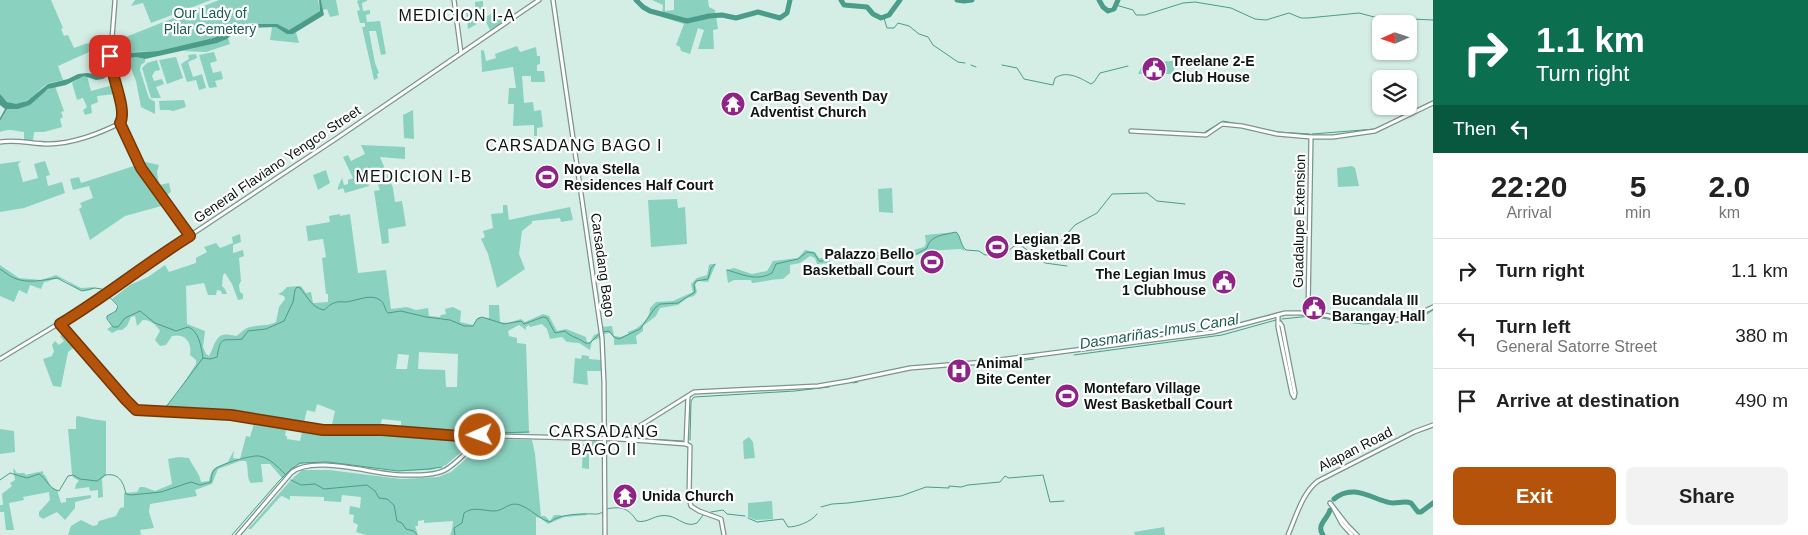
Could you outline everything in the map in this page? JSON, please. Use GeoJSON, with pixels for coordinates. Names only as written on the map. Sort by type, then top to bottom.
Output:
{"type":"FeatureCollection","features":[{"type":"Feature","properties":{"kind":"street"},"geometry":{"type":"LineString","coordinates":[[115,0],[110,67],[123,115],[120,123],[141,168],[190,236]]}},
{"type":"Feature","properties":{"kind":"street"},"geometry":{"type":"LineString","coordinates":[[454,0],[461,53]]}},
{"type":"Feature","properties":{"kind":"street","name":"General Flaviano Yengco Street"},"geometry":{"type":"LineString","coordinates":[[0,359],[107,295],[133,274],[539,0]]}},
{"type":"Feature","properties":{"kind":"street","name":"Carsadang Bago"},"geometry":{"type":"LineString","coordinates":[[553,0],[602,338],[604,382],[604,535]]}},
{"type":"Feature","properties":{"kind":"street","name":"Guadalupe Extension"},"geometry":{"type":"LineString","coordinates":[[1308,313],[1311,137],[1333,137],[1375,131],[1433,104]]}},
{"type":"Feature","properties":{"kind":"street"},"geometry":{"type":"LineString","coordinates":[[0,142],[56,144],[86,136],[120,123]]}},
{"type":"Feature","properties":{"kind":"street"},"geometry":{"type":"LineString","coordinates":[[1131,131],[1206,135],[1222,124],[1242,126],[1277,134],[1311,137]]}},
{"type":"Feature","properties":{"kind":"street"},"geometry":{"type":"LineString","coordinates":[[619,439],[630,434],[694,392],[818,386],[910,368],[960,365],[1219,331],[1291,313],[1308,313],[1363,320],[1394,320],[1410,318],[1433,307]]}},
{"type":"Feature","properties":{"kind":"street"},"geometry":{"type":"LineString","coordinates":[[1278,315],[1278,327],[1294,398],[1295,393],[1284,336],[1279,322]]}},
{"type":"Feature","properties":{"kind":"street"},"geometry":{"type":"LineString","coordinates":[[60,324],[103,375],[136,410],[231,415],[323,430],[382,430],[460,436],[619,439],[686,444],[690,446],[688,498],[691,506],[721,519],[724,535]]}},
{"type":"Feature","properties":{"kind":"street"},"geometry":{"type":"LineString","coordinates":[[686,444],[688,395]]}},
{"type":"Feature","properties":{"kind":"street","name":"Alapan Road"},"geometry":{"type":"LineString","coordinates":[[1288,535],[1302,502],[1312,485],[1356,460],[1414,432],[1433,426]]}},
{"type":"Feature","properties":{"kind":"street"},"geometry":{"type":"LineString","coordinates":[[630,434],[630,440]]}},
{"type":"Feature","properties":{"kind":"street"},"geometry":{"type":"LineString","coordinates":[[238,535],[291,473],[303,466],[336,467],[400,475],[436,473],[446,469],[480,442],[492,436]]}},
{"type":"Feature","properties":{"kind":"street"},"geometry":{"type":"LineString","coordinates":[[1330,503],[1357,535]]}},
{"type":"Feature","properties":{"kind":"street"},"geometry":{"type":"LineString","coordinates":[[1334,509],[1342,524],[1352,535]]}},
{"type":"Feature","properties":{"kind":"green space"},"geometry":{"type":"Polygon","coordinates":[[[0,0],[51,0],[63,28],[61,29],[64,36],[68,35],[74,48],[85,44],[110,40],[109,50],[89,52],[58,66],[63,80],[47,84],[25,102],[13,104],[6,101],[0,94],[0,0]]]}},
{"type":"Feature","properties":{"kind":"green space"},"geometry":{"type":"Polygon","coordinates":[[[135,0],[211,0],[151,23],[143,3],[131,6],[135,0]]]}},
{"type":"Feature","properties":{"kind":"green space","name":"Our Lady of Pilar Cemetery"},"geometry":{"type":"Polygon","coordinates":[[[219,0],[318,0],[320,11],[289,30],[274,24],[253,23],[237,26],[213,38],[158,51],[133,52],[112,67],[113,42],[219,0]]]}},
{"type":"Feature","properties":{"kind":"green space"},"geometry":{"type":"Polygon","coordinates":[[[321,0],[336,0],[339,15],[330,17],[327,9],[323,10],[321,0]]]}},
{"type":"Feature","properties":{"kind":"green space"},"geometry":{"type":"Polygon","coordinates":[[[367,0],[362,3],[363,11],[370,10],[370,14],[366,15],[367,22],[380,21],[386,54],[381,55],[376,31],[369,31],[375,63],[379,73],[377,74],[378,78],[374,80],[362,27],[365,27],[365,23],[360,23],[357,11],[360,10],[357,1],[367,0]]]}},
{"type":"Feature","properties":{"kind":"green space"},"geometry":{"type":"Polygon","coordinates":[[[652,0],[665,0],[665,11],[674,10],[674,0],[708,0],[709,7],[715,10],[718,29],[713,30],[714,49],[698,49],[704,30],[698,28],[690,54],[681,51],[680,47],[676,45],[684,24],[662,17],[663,5],[652,0]]]}},
{"type":"Feature","properties":{"kind":"green space"},"geometry":{"type":"Polygon","coordinates":[[[483,1],[483,11],[481,11],[481,14],[476,15],[477,24],[468,29],[466,10],[475,9],[475,2],[483,1]]]}},
{"type":"Feature","properties":{"kind":"green space"},"geometry":{"type":"Polygon","coordinates":[[[496,10],[498,16],[501,14],[503,17],[508,14],[510,18],[490,30],[485,18],[496,10]]]}},
{"type":"Feature","properties":{"kind":"green space"},"geometry":{"type":"Polygon","coordinates":[[[272,27],[293,34],[296,32],[299,43],[270,40],[272,27]]]}},
{"type":"Feature","properties":{"kind":"green space"},"geometry":{"type":"Polygon","coordinates":[[[228,38],[230,44],[206,52],[182,51],[216,43],[228,38]]]}},
{"type":"Feature","properties":{"kind":"green space"},"geometry":{"type":"Polygon","coordinates":[[[517,46],[520,52],[536,47],[537,56],[540,56],[540,64],[537,65],[537,71],[544,71],[545,82],[531,82],[531,76],[522,76],[524,103],[533,102],[534,111],[541,110],[543,127],[537,128],[537,136],[534,136],[534,125],[513,126],[514,104],[508,104],[509,88],[516,88],[513,67],[482,72],[481,50],[484,51],[486,61],[496,58],[495,54],[517,46]]]}},
{"type":"Feature","properties":{"kind":"green space"},"geometry":{"type":"Polygon","coordinates":[[[214,52],[217,61],[210,63],[213,73],[221,71],[223,79],[215,81],[217,87],[209,88],[199,55],[214,52]]]}},
{"type":"Feature","properties":{"kind":"green space"},"geometry":{"type":"Polygon","coordinates":[[[196,54],[197,58],[188,62],[193,77],[202,74],[206,88],[199,90],[196,80],[187,82],[181,64],[189,59],[188,55],[196,54]]]}},
{"type":"Feature","properties":{"kind":"green space"},"geometry":{"type":"Polygon","coordinates":[[[176,57],[183,78],[167,84],[159,60],[176,57]]]}},
{"type":"Feature","properties":{"kind":"green space"},"geometry":{"type":"Polygon","coordinates":[[[130,58],[145,59],[140,70],[149,98],[155,102],[155,114],[141,107],[136,81],[128,61],[130,58]]]}},
{"type":"Feature","properties":{"kind":"green space"},"geometry":{"type":"Polygon","coordinates":[[[157,60],[160,70],[155,71],[152,76],[154,81],[162,79],[164,84],[156,87],[161,98],[151,98],[142,68],[147,63],[157,60]]]}},
{"type":"Feature","properties":{"kind":"green space"},"geometry":{"type":"Polygon","coordinates":[[[1173,61],[1175,74],[1138,74],[1144,62],[1173,61]]]}},
{"type":"Feature","properties":{"kind":"green space"},"geometry":{"type":"Polygon","coordinates":[[[82,76],[87,76],[91,91],[113,85],[116,94],[97,96],[98,102],[91,105],[92,113],[85,115],[83,110],[87,107],[83,98],[77,100],[72,83],[82,76]]]}},
{"type":"Feature","properties":{"kind":"green space"},"geometry":{"type":"Polygon","coordinates":[[[55,86],[64,111],[61,112],[63,117],[60,119],[62,127],[44,132],[34,132],[33,141],[24,140],[24,132],[10,130],[0,132],[0,121],[7,109],[13,109],[55,86]]]}},
{"type":"Feature","properties":{"kind":"green space"},"geometry":{"type":"Polygon","coordinates":[[[184,100],[186,107],[173,111],[160,110],[159,101],[184,100]]]}},
{"type":"Feature","properties":{"kind":"green space"},"geometry":{"type":"Polygon","coordinates":[[[413,110],[414,139],[404,138],[403,115],[413,110]]]}},
{"type":"Feature","properties":{"kind":"green space"},"geometry":{"type":"Polygon","coordinates":[[[361,145],[405,147],[405,159],[380,157],[393,188],[395,202],[402,201],[406,226],[388,229],[389,243],[382,244],[374,191],[380,190],[374,174],[366,177],[369,186],[345,193],[343,188],[338,190],[342,178],[344,185],[348,184],[348,180],[353,178],[343,157],[348,155],[351,161],[365,154],[361,145]]]}},
{"type":"Feature","properties":{"kind":"green space"},"geometry":{"type":"Polygon","coordinates":[[[21,161],[18,164],[23,182],[38,178],[34,164],[45,161],[50,175],[46,176],[48,186],[62,182],[65,193],[24,208],[0,212],[0,164],[21,161]]]}},
{"type":"Feature","properties":{"kind":"green space"},"geometry":{"type":"Polygon","coordinates":[[[145,162],[159,165],[157,172],[159,185],[169,183],[171,192],[163,197],[139,164],[145,162]]]}},
{"type":"Feature","properties":{"kind":"green space"},"geometry":{"type":"Polygon","coordinates":[[[137,165],[165,205],[125,216],[90,240],[79,209],[82,207],[80,203],[93,198],[89,186],[73,190],[70,179],[79,177],[81,183],[137,165]]]}},
{"type":"Feature","properties":{"kind":"green space"},"geometry":{"type":"Polygon","coordinates":[[[1352,166],[1355,168],[1359,186],[1338,187],[1337,168],[1352,166]]]}},
{"type":"Feature","properties":{"kind":"green space"},"geometry":{"type":"Polygon","coordinates":[[[326,170],[330,183],[318,190],[313,175],[326,170]]]}},
{"type":"Feature","properties":{"kind":"green space"},"geometry":{"type":"Polygon","coordinates":[[[892,188],[893,213],[879,212],[878,189],[892,188]]]}},
{"type":"Feature","properties":{"kind":"green space"},"geometry":{"type":"Polygon","coordinates":[[[677,199],[678,208],[685,207],[687,244],[651,247],[648,200],[677,199]]]}},
{"type":"Feature","properties":{"kind":"green space"},"geometry":{"type":"Polygon","coordinates":[[[503,205],[507,205],[509,220],[570,207],[573,220],[561,222],[560,218],[532,221],[522,231],[519,254],[525,269],[497,288],[488,254],[481,239],[485,237],[483,231],[493,228],[491,214],[503,213],[503,205]]]}},
{"type":"Feature","properties":{"kind":"green space"},"geometry":{"type":"Polygon","coordinates":[[[350,214],[358,273],[386,270],[391,309],[407,307],[416,310],[428,308],[429,316],[440,317],[446,314],[445,309],[453,307],[461,311],[460,322],[473,325],[479,317],[489,318],[489,305],[499,305],[500,322],[508,323],[521,319],[525,322],[543,314],[549,316],[557,331],[566,329],[586,337],[587,343],[590,342],[594,335],[599,333],[600,338],[592,341],[590,350],[579,343],[567,342],[562,337],[550,339],[547,329],[542,324],[530,327],[529,325],[526,327],[526,330],[519,325],[508,331],[509,336],[517,338],[517,343],[526,344],[529,433],[480,434],[479,421],[457,422],[457,435],[331,429],[335,411],[317,404],[315,412],[307,410],[303,426],[239,415],[169,410],[166,406],[178,392],[196,364],[196,360],[190,355],[189,343],[177,335],[172,336],[166,345],[160,346],[155,340],[160,331],[157,327],[145,320],[142,320],[137,326],[135,316],[131,317],[127,326],[122,330],[112,333],[107,329],[112,326],[107,317],[114,313],[119,306],[112,299],[130,285],[148,277],[165,265],[169,272],[196,263],[196,258],[207,252],[204,247],[216,243],[220,248],[233,243],[232,237],[240,234],[241,242],[233,245],[233,253],[243,250],[244,256],[239,258],[241,281],[239,285],[243,299],[238,300],[232,284],[225,273],[222,286],[227,294],[222,294],[221,291],[217,290],[216,295],[208,295],[204,283],[186,286],[187,324],[205,331],[203,347],[209,356],[219,337],[227,335],[236,336],[247,328],[276,322],[279,307],[285,299],[284,296],[278,294],[287,287],[301,286],[306,293],[311,292],[313,303],[328,302],[322,258],[326,257],[323,239],[308,241],[306,226],[330,222],[329,216],[350,214]],[[419,352],[418,369],[445,370],[446,387],[457,387],[458,354],[419,352]],[[398,354],[396,369],[407,369],[409,355],[398,354]],[[382,419],[380,427],[401,429],[401,421],[382,419]]]}},
{"type":"Feature","properties":{"kind":"green space"},"geometry":{"type":"Polygon","coordinates":[[[957,232],[965,251],[960,249],[927,251],[910,258],[890,259],[890,257],[883,257],[882,260],[864,260],[861,256],[830,254],[830,263],[817,264],[815,258],[810,256],[800,263],[790,265],[790,273],[783,279],[752,283],[751,280],[734,280],[728,283],[726,270],[734,268],[752,274],[767,271],[773,261],[798,258],[805,250],[815,252],[819,258],[823,258],[832,251],[867,253],[887,251],[903,253],[924,247],[926,244],[925,235],[957,232]]]}},
{"type":"Feature","properties":{"kind":"green space"},"geometry":{"type":"Polygon","coordinates":[[[716,264],[708,282],[698,281],[695,284],[697,292],[694,296],[687,298],[678,305],[660,308],[656,316],[643,326],[643,331],[636,336],[637,344],[614,345],[614,338],[610,333],[603,334],[601,327],[612,326],[614,336],[621,337],[636,329],[646,320],[650,308],[656,302],[673,301],[693,292],[691,284],[697,278],[707,275],[709,265],[716,264]]]}},
{"type":"Feature","properties":{"kind":"green space"},"geometry":{"type":"Polygon","coordinates":[[[0,265],[19,278],[41,280],[56,275],[81,288],[95,287],[85,291],[64,280],[55,279],[44,282],[41,289],[30,285],[27,294],[19,290],[14,302],[0,296],[0,265]]]}},
{"type":"Feature","properties":{"kind":"green space"},"geometry":{"type":"Polygon","coordinates":[[[66,332],[77,345],[68,352],[61,387],[53,386],[43,359],[52,356],[54,351],[52,345],[55,341],[59,345],[64,341],[60,336],[66,332]]]}},
{"type":"Feature","properties":{"kind":"green space"},"geometry":{"type":"Polygon","coordinates":[[[582,355],[589,356],[589,359],[601,360],[602,371],[587,371],[588,385],[573,383],[575,358],[581,359],[582,355]]]}},
{"type":"Feature","properties":{"kind":"green space"},"geometry":{"type":"Polygon","coordinates":[[[76,417],[106,421],[106,475],[102,479],[103,497],[98,498],[98,490],[90,491],[89,487],[75,489],[79,481],[72,474],[68,429],[76,429],[76,417]]]}},
{"type":"Feature","properties":{"kind":"green space"},"geometry":{"type":"Polygon","coordinates":[[[255,420],[287,425],[285,436],[287,436],[287,439],[300,441],[303,428],[327,431],[478,438],[446,465],[431,470],[398,471],[328,462],[310,462],[296,465],[282,478],[270,464],[261,464],[263,482],[251,483],[246,461],[240,461],[218,469],[212,484],[195,490],[197,496],[150,504],[149,512],[154,528],[140,530],[141,535],[68,535],[71,526],[81,520],[93,526],[97,525],[99,521],[116,516],[120,508],[124,507],[124,493],[137,492],[140,487],[155,491],[172,484],[168,459],[189,458],[201,482],[209,481],[213,470],[228,462],[234,450],[233,458],[240,459],[246,436],[250,437],[255,420]]]}},
{"type":"Feature","properties":{"kind":"green space"},"geometry":{"type":"Polygon","coordinates":[[[0,429],[14,431],[15,452],[0,454],[0,429]]]}},
{"type":"Feature","properties":{"kind":"green space"},"geometry":{"type":"Polygon","coordinates":[[[749,437],[753,442],[755,458],[744,459],[743,441],[749,437]]]}},
{"type":"Feature","properties":{"kind":"green space"},"geometry":{"type":"Polygon","coordinates":[[[499,439],[532,440],[541,516],[545,516],[550,521],[554,515],[585,513],[587,515],[564,517],[548,524],[536,517],[536,535],[450,535],[453,521],[424,523],[424,520],[418,521],[418,526],[415,526],[418,535],[366,535],[356,532],[358,525],[353,522],[354,515],[349,514],[350,506],[360,508],[361,497],[342,495],[341,502],[324,501],[324,497],[290,496],[290,500],[282,496],[251,529],[248,529],[302,470],[329,470],[401,479],[438,477],[451,472],[484,443],[499,439]]]}},
{"type":"Feature","properties":{"kind":"green space"},"geometry":{"type":"Polygon","coordinates":[[[592,441],[597,441],[597,450],[589,451],[589,469],[582,468],[583,444],[592,445],[592,441]]]}},
{"type":"Feature","properties":{"kind":"green space"},"geometry":{"type":"Polygon","coordinates":[[[13,468],[17,473],[25,473],[25,475],[43,471],[51,487],[57,490],[61,503],[66,502],[66,498],[91,495],[91,498],[75,502],[75,508],[65,520],[57,512],[43,519],[39,516],[39,512],[50,500],[49,492],[23,497],[24,500],[9,503],[14,530],[6,530],[4,512],[0,512],[0,505],[3,505],[2,494],[12,486],[10,483],[15,480],[13,468]]]}},
{"type":"Feature","properties":{"kind":"green space"},"geometry":{"type":"Polygon","coordinates":[[[772,501],[773,519],[756,520],[748,517],[748,503],[772,501]]]}},
{"type":"Feature","properties":{"kind":"green space"},"geometry":{"type":"Polygon","coordinates":[[[1164,527],[1165,535],[1135,535],[1134,532],[1164,527]]]}},
{"type":"Feature","properties":{"kind":"shaded area"},"geometry":{"type":"Polygon","coordinates":[[[319,0],[321,0],[324,15],[293,34],[287,34],[276,27],[243,28],[237,30],[227,39],[217,43],[145,59],[130,58],[126,65],[103,79],[96,80],[84,76],[66,85],[48,89],[30,105],[18,109],[7,109],[0,121],[5,109],[0,105],[0,94],[7,102],[16,104],[27,101],[48,84],[68,79],[78,74],[101,75],[124,59],[128,53],[158,51],[213,38],[242,24],[277,24],[289,30],[320,11],[319,0]]]}},
{"type":"Feature","properties":{"kind":"waterway"},"geometry":{"type":"LineString","coordinates":[[636,0],[650,11],[687,21],[722,15],[736,18],[758,12],[780,18],[787,13],[790,0]]}},
{"type":"Feature","properties":{"kind":"waterway"},"geometry":{"type":"LineString","coordinates":[[841,0],[844,5],[867,7],[873,14],[881,18],[889,15],[900,0]]}},
{"type":"Feature","properties":{"kind":"waterway"},"geometry":{"type":"LineString","coordinates":[[957,0],[972,0]]}},
{"type":"Feature","properties":{"kind":"waterway"},"geometry":{"type":"LineString","coordinates":[[1099,0],[1108,11],[1114,9],[1118,0]]}},
{"type":"Feature","properties":{"kind":"waterway"},"geometry":{"type":"LineString","coordinates":[[1116,5],[1133,10],[1136,15],[1145,15],[1183,3],[1195,2],[1231,8],[1255,19],[1266,20],[1289,13],[1301,18],[1359,13],[1372,16]]}},
{"type":"Feature","properties":{"kind":"waterway"},"geometry":{"type":"LineString","coordinates":[[884,18],[887,28],[894,28],[898,23],[909,26],[919,34],[928,37],[933,45],[958,62],[965,63]]}},
{"type":"Feature","properties":{"kind":"waterway"},"geometry":{"type":"LineString","coordinates":[[1418,19],[1433,20]]}},
{"type":"Feature","properties":{"kind":"waterway"},"geometry":{"type":"LineString","coordinates":[[971,65],[976,67]]}},
{"type":"Feature","properties":{"kind":"waterway"},"geometry":{"type":"LineString","coordinates":[[1002,65],[1017,68],[1024,79],[1053,85],[1055,78],[1064,75],[1073,76],[1091,84],[1100,73],[1128,66]]}},
{"type":"Feature","properties":{"kind":"waterway"},"geometry":{"type":"LineString","coordinates":[[1312,134],[1375,129],[1433,101]]}},
{"type":"Feature","properties":{"kind":"waterway"},"geometry":{"type":"LineString","coordinates":[[1205,132],[1223,121],[1278,132],[1310,134]]}},
{"type":"Feature","properties":{"kind":"waterway"},"geometry":{"type":"LineString","coordinates":[[727,270],[755,277],[766,276],[772,273],[776,264],[798,259],[807,252],[814,253],[819,261],[823,261],[831,252],[869,256],[913,256],[927,248],[934,238],[956,232],[966,250],[979,251],[985,255],[1005,253],[1017,244],[1059,243],[1075,225],[1097,213],[1112,194],[1147,193],[1157,201],[1185,204]]}},
{"type":"Feature","properties":{"kind":"waterway"},"geometry":{"type":"LineString","coordinates":[[1019,244],[1045,263],[1067,266]]}},
{"type":"Feature","properties":{"kind":"waterway"},"geometry":{"type":"LineString","coordinates":[[602,332],[609,331],[614,337],[619,339],[640,329],[660,304],[678,303],[695,292],[694,285],[696,281],[708,279],[711,268],[715,264]]}},
{"type":"Feature","properties":{"kind":"waterway"},"geometry":{"type":"LineString","coordinates":[[0,269],[19,280],[35,281],[57,278],[82,291],[95,288],[102,289],[118,306],[116,311],[107,316],[113,327],[118,327],[125,318],[140,311],[155,323],[176,331],[188,327],[192,329],[199,340],[203,358],[210,359],[217,357],[220,344],[224,340],[242,339],[248,331],[266,329],[284,321],[293,302],[297,287],[316,307],[324,310],[336,302],[372,297],[382,301],[388,313],[401,311],[450,320],[464,326],[473,326],[477,319],[482,317],[504,324],[521,321],[524,324],[543,317],[547,318],[555,333],[565,331],[585,343],[590,343],[599,334]]}},
{"type":"Feature","properties":{"kind":"waterway","name":"Dasmariñas-Imus Canal"},"geometry":{"type":"LineString","coordinates":[[1419,319],[1433,310]]}},
{"type":"Feature","properties":{"kind":"waterway","name":"Dasmariñas-Imus Canal"},"geometry":{"type":"LineString","coordinates":[[1282,319],[1311,316],[1364,324],[1411,321]]}},
{"type":"Feature","properties":{"kind":"waterway","name":"Dasmariñas-Imus Canal"},"geometry":{"type":"LineString","coordinates":[[1074,355],[1222,335],[1276,320]]}},
{"type":"Feature","properties":{"kind":"waterway"},"geometry":{"type":"LineString","coordinates":[[166,407],[203,358]]}},
{"type":"Feature","properties":{"kind":"waterway","name":"Dasmariñas-Imus Canal"},"geometry":{"type":"LineString","coordinates":[[1010,362],[1034,359]]}},
{"type":"Feature","properties":{"kind":"waterway","name":"Dasmariñas-Imus Canal"},"geometry":{"type":"LineString","coordinates":[[853,383],[858,382]]}},
{"type":"Feature","properties":{"kind":"waterway","name":"Dasmariñas-Imus Canal"},"geometry":{"type":"LineString","coordinates":[[690,440],[691,401],[694,397],[829,387]]}},
{"type":"Feature","properties":{"kind":"waterway"},"geometry":{"type":"LineString","coordinates":[[166,413],[240,419]]}},
{"type":"Feature","properties":{"kind":"waterway"},"geometry":{"type":"LineString","coordinates":[[242,419],[334,433],[384,432],[450,436]]}},
{"type":"Feature","properties":{"kind":"waterway"},"geometry":{"type":"LineString","coordinates":[[464,434],[529,432]]}},
{"type":"Feature","properties":{"kind":"waterway"},"geometry":{"type":"LineString","coordinates":[[455,435],[462,434]]}},
{"type":"Feature","properties":{"kind":"waterway"},"geometry":{"type":"LineString","coordinates":[[563,435],[577,436]]}},
{"type":"Feature","properties":{"kind":"waterway"},"geometry":{"type":"LineString","coordinates":[[579,436],[586,437]]}},
{"type":"Feature","properties":{"kind":"waterway"},"geometry":{"type":"LineString","coordinates":[[632,438],[683,441]]}},
{"type":"Feature","properties":{"kind":"waterway"},"geometry":{"type":"LineString","coordinates":[[0,480],[10,473],[27,478],[39,474],[53,488],[59,491],[68,476],[73,475],[80,479],[97,481],[105,475],[114,475],[120,479],[126,494],[131,495],[161,492],[191,482],[200,485],[211,482],[214,470],[222,465],[255,456],[263,457],[270,461],[285,474]]}},
{"type":"Feature","properties":{"kind":"waterway"},"geometry":{"type":"LineString","coordinates":[[232,535],[278,482],[300,463],[328,462],[398,471],[442,467]]}},
{"type":"Feature","properties":{"kind":"waterway"},"geometry":{"type":"LineString","coordinates":[[821,507],[901,496],[926,487],[961,487],[1000,482],[1005,476],[1009,478],[1043,475],[1050,502],[1064,501]]}},
{"type":"Feature","properties":{"kind":"waterway"},"geometry":{"type":"LineString","coordinates":[[291,480],[301,485],[315,484],[324,489],[367,485],[375,491],[379,498],[387,499],[394,505],[397,521],[402,523],[406,529],[414,531],[417,535]]}},
{"type":"Feature","properties":{"kind":"waterway"},"geometry":{"type":"LineString","coordinates":[[1334,499],[1347,492],[1354,492],[1390,503],[1411,503],[1418,512],[1421,512],[1433,503]]}},
{"type":"Feature","properties":{"kind":"waterway"},"geometry":{"type":"LineString","coordinates":[[455,535],[454,528],[462,523],[464,513],[471,510],[498,511],[516,504],[550,522],[567,515],[603,512]]}},
{"type":"Feature","properties":{"kind":"waterway"},"geometry":{"type":"LineString","coordinates":[[606,509],[624,509],[631,513],[637,521],[641,522],[664,515],[693,524],[697,523],[704,514]]}},
{"type":"Feature","properties":{"kind":"waterway"},"geometry":{"type":"LineString","coordinates":[[711,512],[723,510],[727,514],[745,516]]}},
{"type":"Feature","properties":{"kind":"waterway"},"geometry":{"type":"LineString","coordinates":[[1323,535],[1321,525],[1330,510]]}},
{"type":"Feature","properties":{"kind":"waterway"},"geometry":{"type":"LineString","coordinates":[[748,518],[757,522],[783,519],[788,527],[804,524],[817,514]]}},
{"type":"Feature","properties":{"kind":"place","name":"Treelane 2-E Club House"},"geometry":{"type":"Point","coordinates":[1154,69]}},
{"type":"Feature","properties":{"kind":"place","name":"CarBag Seventh Day Adventist Church"},"geometry":{"type":"Point","coordinates":[733,104]}},
{"type":"Feature","properties":{"kind":"place","name":"Nova Stella Residences Half Court"},"geometry":{"type":"Point","coordinates":[547,177]}},
{"type":"Feature","properties":{"kind":"place","name":"Legian 2B Basketball Court"},"geometry":{"type":"Point","coordinates":[997,247]}},
{"type":"Feature","properties":{"kind":"place","name":"Palazzo Bello Basketball Court"},"geometry":{"type":"Point","coordinates":[932,262]}},
{"type":"Feature","properties":{"kind":"place","name":"The Legian Imus 1 Clubhouse"},"geometry":{"type":"Point","coordinates":[1224,282]}},
{"type":"Feature","properties":{"kind":"place","name":"Bucandala III Barangay Hall"},"geometry":{"type":"Point","coordinates":[1314,308]}},
{"type":"Feature","properties":{"kind":"place","name":"Animal Bite Center"},"geometry":{"type":"Point","coordinates":[959,371]}},
{"type":"Feature","properties":{"kind":"place","name":"Montefaro Village West Basketball Court"},"geometry":{"type":"Point","coordinates":[1067,396]}},
{"type":"Feature","properties":{"kind":"place","name":"Unida Church"},"geometry":{"type":"Point","coordinates":[625,496]}},
{"type":"Feature","properties":{"kind":"district","name":"MEDICION I-A"},"geometry":{"type":"Point","coordinates":[457,15]}},
{"type":"Feature","properties":{"kind":"district","name":"CARSADANG BAGO I"},"geometry":{"type":"Point","coordinates":[574,145]}},
{"type":"Feature","properties":{"kind":"district","name":"MEDICION I-B"},"geometry":{"type":"Point","coordinates":[414,176]}},
{"type":"Feature","properties":{"kind":"district","name":"CARSADANG BAGO II"},"geometry":{"type":"Point","coordinates":[604,440]}},
{"type":"Feature","properties":{"kind":"route"},"geometry":{"type":"LineString","coordinates":[[110,56],[110,66],[123,115],[120,123],[136,160],[190,236],[133,274],[106,296],[60,324],[126,400],[136,410],[231,415],[323,430],[382,430],[448,434],[453,436],[480,435]]}}]}
